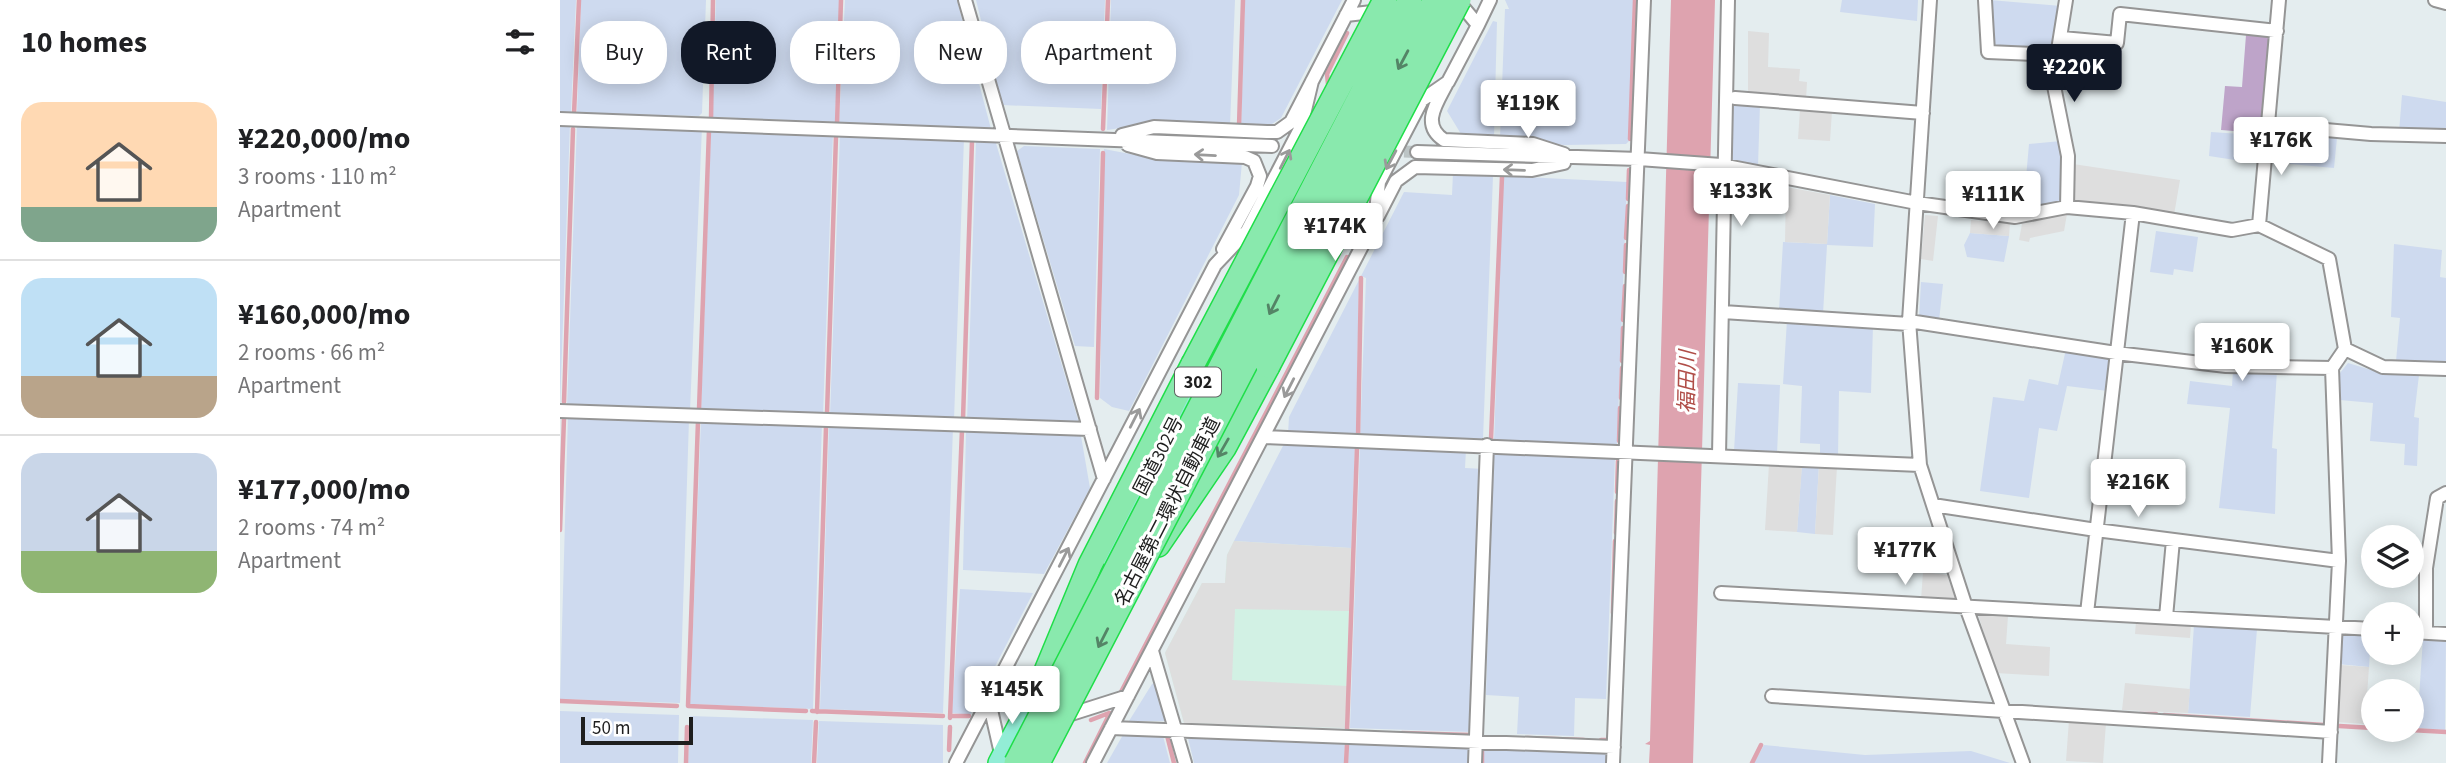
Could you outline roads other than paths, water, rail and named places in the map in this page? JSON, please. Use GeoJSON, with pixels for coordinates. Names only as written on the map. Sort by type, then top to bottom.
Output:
{"type":"FeatureCollection","features":[{"type":"Feature","properties":{"kind":"highway","name":"名古屋第二環状自動車道"},"geometry":{"type":"LineString","coordinates":[[1038,763],[1435,0]]}},
{"type":"Feature","properties":{"kind":"highway"},"geometry":{"type":"LineString","coordinates":[[1075,620],[1155,548],[1176,523],[1224,448],[1458,0]]}},
{"type":"Feature","properties":{"kind":"highway","name":"名古屋第二環状自動車道"},"geometry":{"type":"LineString","coordinates":[[1006,762],[1396,2]]}},
{"type":"Feature","properties":{"kind":"highway"},"geometry":{"type":"LineString","coordinates":[[1042,681],[1090,565],[1193,364],[1396,2]]}},
{"type":"Feature","properties":{"kind":"highway","name":"国道302号"},"geometry":{"type":"LineString","coordinates":[[1006,762],[1016,732],[1042,681],[1396,2]]}},
{"type":"Feature","properties":{"kind":"street"},"geometry":{"type":"LineString","coordinates":[[965,0],[1104,479]]}},
{"type":"Feature","properties":{"kind":"street"},"geometry":{"type":"LineString","coordinates":[[1106,139],[1154,127],[1277,132],[1291,122],[1354,0]]}},
{"type":"Feature","properties":{"kind":"street"},"geometry":{"type":"LineString","coordinates":[[1458,0],[1478,25]]}},
{"type":"Feature","properties":{"kind":"street"},"geometry":{"type":"LineString","coordinates":[[1490,0],[1432,114],[1431,125],[1436,134],[1444,140],[1533,145],[1581,159]]}},
{"type":"Feature","properties":{"kind":"street"},"geometry":{"type":"LineString","coordinates":[[1613,763],[1644,0]]}},
{"type":"Feature","properties":{"kind":"street"},"geometry":{"type":"LineString","coordinates":[[1717,455],[1723,312],[1723,166],[1728,0]]}},
{"type":"Feature","properties":{"kind":"street"},"geometry":{"type":"LineString","coordinates":[[1930,0],[1909,323],[1920,466],[1966,607],[2023,763]]}},
{"type":"Feature","properties":{"kind":"street"},"geometry":{"type":"LineString","coordinates":[[1986,0],[1988,52],[2058,55]]}},
{"type":"Feature","properties":{"kind":"street"},"geometry":{"type":"LineString","coordinates":[[2066,0],[2053,81],[2068,156],[2067,207]]}},
{"type":"Feature","properties":{"kind":"street"},"geometry":{"type":"LineString","coordinates":[[2259,225],[2279,0]]}},
{"type":"Feature","properties":{"kind":"street"},"geometry":{"type":"LineString","coordinates":[[2435,0],[2446,3]]}},
{"type":"Feature","properties":{"kind":"street"},"geometry":{"type":"LineString","coordinates":[[1346,15],[1396,2]]}},
{"type":"Feature","properties":{"kind":"street"},"geometry":{"type":"LineString","coordinates":[[2062,37],[2118,43],[2120,13],[2277,31]]}},
{"type":"Feature","properties":{"kind":"street"},"geometry":{"type":"LineString","coordinates":[[1215,265],[1247,231],[1301,127],[1312,81]]}},
{"type":"Feature","properties":{"kind":"street"},"geometry":{"type":"LineString","coordinates":[[1375,221],[1379,182],[1422,100],[1448,82]]}},
{"type":"Feature","properties":{"kind":"street"},"geometry":{"type":"LineString","coordinates":[[1735,98],[1923,113]]}},
{"type":"Feature","properties":{"kind":"street"},"geometry":{"type":"LineString","coordinates":[[560,119],[1272,146]]}},
{"type":"Feature","properties":{"kind":"street"},"geometry":{"type":"LineString","coordinates":[[2269,125],[2371,134],[2446,136]]}},
{"type":"Feature","properties":{"kind":"street"},"geometry":{"type":"LineString","coordinates":[[956,763],[1260,176],[1254,161],[1245,158],[1157,153],[1106,139]]}},
{"type":"Feature","properties":{"kind":"street"},"geometry":{"type":"LineString","coordinates":[[1417,152],[1639,159],[1723,166],[1917,203],[2015,217],[2067,207],[2133,213],[2232,230],[2259,225],[2329,258],[2345,349],[2332,368],[2339,561],[2329,763]]}},
{"type":"Feature","properties":{"kind":"street"},"geometry":{"type":"LineString","coordinates":[[1093,763],[1396,181],[1415,167],[1532,170],[1581,159]]}},
{"type":"Feature","properties":{"kind":"street"},"geometry":{"type":"LineString","coordinates":[[2087,613],[2133,213]]}},
{"type":"Feature","properties":{"kind":"street"},"geometry":{"type":"LineString","coordinates":[[1723,312],[1909,323],[2226,366],[2332,368]]}},
{"type":"Feature","properties":{"kind":"street"},"geometry":{"type":"LineString","coordinates":[[2345,349],[2383,367],[2446,369]]}},
{"type":"Feature","properties":{"kind":"street"},"geometry":{"type":"LineString","coordinates":[[560,411],[1090,429]]}},
{"type":"Feature","properties":{"kind":"street"},"geometry":{"type":"LineString","coordinates":[[1264,437],[1920,466]]}},
{"type":"Feature","properties":{"kind":"street"},"geometry":{"type":"LineString","coordinates":[[1475,763],[1487,445]]}},
{"type":"Feature","properties":{"kind":"street"},"geometry":{"type":"LineString","coordinates":[[2446,493],[2437,498],[2426,568],[2426,633],[2446,634]]}},
{"type":"Feature","properties":{"kind":"street"},"geometry":{"type":"LineString","coordinates":[[1933,505],[2096,530],[2339,561]]}},
{"type":"Feature","properties":{"kind":"street"},"geometry":{"type":"LineString","coordinates":[[2166,617],[2173,540]]}},
{"type":"Feature","properties":{"kind":"street"},"geometry":{"type":"LineString","coordinates":[[1721,593],[2361,628]]}},
{"type":"Feature","properties":{"kind":"street"},"geometry":{"type":"LineString","coordinates":[[1153,651],[1178,730],[1185,763]]}},
{"type":"Feature","properties":{"kind":"street"},"geometry":{"type":"LineString","coordinates":[[1016,732],[1128,696]]}},
{"type":"Feature","properties":{"kind":"street"},"geometry":{"type":"LineString","coordinates":[[1772,696],[2331,732]]}},
{"type":"Feature","properties":{"kind":"street"},"geometry":{"type":"LineString","coordinates":[[989,701],[1006,762]]}},
{"type":"Feature","properties":{"kind":"street"},"geometry":{"type":"LineString","coordinates":[[1111,728],[1614,747]]}},
{"type":"Feature","properties":{"kind":"water","name":"福田川"},"geometry":{"type":"Polygon","coordinates":[[[1671,0],[1715,0],[1693,763],[1649,763],[1650,745],[1645,744],[1650,741],[1671,0]]]}},
{"type":"Feature","properties":{"kind":"waterway"},"geometry":{"type":"LineString","coordinates":[[574,114],[579,0]]}},
{"type":"Feature","properties":{"kind":"waterway"},"geometry":{"type":"LineString","coordinates":[[711,120],[713,0]]}},
{"type":"Feature","properties":{"kind":"waterway"},"geometry":{"type":"LineString","coordinates":[[837,124],[841,0]]}},
{"type":"Feature","properties":{"kind":"waterway"},"geometry":{"type":"LineString","coordinates":[[1103,129],[1108,0]]}},
{"type":"Feature","properties":{"kind":"waterway"},"geometry":{"type":"LineString","coordinates":[[1239,126],[1243,0]]}},
{"type":"Feature","properties":{"kind":"waterway"},"geometry":{"type":"LineString","coordinates":[[1630,139],[1635,0]]}},
{"type":"Feature","properties":{"kind":"waterway"},"geometry":{"type":"LineString","coordinates":[[1328,84],[1327,74],[1347,33]]}},
{"type":"Feature","properties":{"kind":"waterway"},"geometry":{"type":"LineString","coordinates":[[564,402],[573,129]]}},
{"type":"Feature","properties":{"kind":"waterway"},"geometry":{"type":"LineString","coordinates":[[699,410],[709,130]]}},
{"type":"Feature","properties":{"kind":"waterway"},"geometry":{"type":"LineString","coordinates":[[827,414],[836,136]]}},
{"type":"Feature","properties":{"kind":"waterway"},"geometry":{"type":"LineString","coordinates":[[963,419],[972,141]]}},
{"type":"Feature","properties":{"kind":"waterway"},"geometry":{"type":"LineString","coordinates":[[1097,398],[1103,153]]}},
{"type":"Feature","properties":{"kind":"waterway"},"geometry":{"type":"LineString","coordinates":[[1628,199],[1629,170]]}},
{"type":"Feature","properties":{"kind":"waterway"},"geometry":{"type":"LineString","coordinates":[[1491,439],[1502,177]]}},
{"type":"Feature","properties":{"kind":"waterway"},"geometry":{"type":"LineString","coordinates":[[1626,238],[1628,206]]}},
{"type":"Feature","properties":{"kind":"waterway"},"geometry":{"type":"LineString","coordinates":[[1625,272],[1626,245]]}},
{"type":"Feature","properties":{"kind":"waterway"},"geometry":{"type":"LineString","coordinates":[[1121,692],[1347,257]]}},
{"type":"Feature","properties":{"kind":"waterway"},"geometry":{"type":"LineString","coordinates":[[1358,438],[1361,278]]}},
{"type":"Feature","properties":{"kind":"waterway"},"geometry":{"type":"LineString","coordinates":[[1623,320],[1625,286]]}},
{"type":"Feature","properties":{"kind":"waterway"},"geometry":{"type":"LineString","coordinates":[[1622,361],[1623,328]]}},
{"type":"Feature","properties":{"kind":"waterway"},"geometry":{"type":"LineString","coordinates":[[1621,398],[1622,368]]}},
{"type":"Feature","properties":{"kind":"waterway"},"geometry":{"type":"LineString","coordinates":[[1619,441],[1620,408]]}},
{"type":"Feature","properties":{"kind":"waterway"},"geometry":{"type":"LineString","coordinates":[[560,530],[564,418]]}},
{"type":"Feature","properties":{"kind":"waterway"},"geometry":{"type":"LineString","coordinates":[[698,421],[688,706],[806,711]]}},
{"type":"Feature","properties":{"kind":"waterway"},"geometry":{"type":"LineString","coordinates":[[817,712],[826,427]]}},
{"type":"Feature","properties":{"kind":"waterway"},"geometry":{"type":"LineString","coordinates":[[950,718],[962,430]]}},
{"type":"Feature","properties":{"kind":"waterway"},"geometry":{"type":"LineString","coordinates":[[1347,731],[1357,447]]}},
{"type":"Feature","properties":{"kind":"waterway"},"geometry":{"type":"LineString","coordinates":[[1617,492],[1618,461]]}},
{"type":"Feature","properties":{"kind":"waterway"},"geometry":{"type":"LineString","coordinates":[[1616,533],[1617,501]]}},
{"type":"Feature","properties":{"kind":"waterway"},"geometry":{"type":"LineString","coordinates":[[1613,613],[1615,541]]}},
{"type":"Feature","properties":{"kind":"waterway"},"geometry":{"type":"LineString","coordinates":[[560,701],[677,706]]}},
{"type":"Feature","properties":{"kind":"waterway"},"geometry":{"type":"LineString","coordinates":[[812,711],[943,716]]}},
{"type":"Feature","properties":{"kind":"waterway"},"geometry":{"type":"LineString","coordinates":[[1091,720],[1109,713]]}},
{"type":"Feature","properties":{"kind":"waterway"},"geometry":{"type":"LineString","coordinates":[[1085,763],[1110,713]]}},
{"type":"Feature","properties":{"kind":"waterway"},"geometry":{"type":"LineString","coordinates":[[2140,714],[2156,714]]}},
{"type":"Feature","properties":{"kind":"waterway"},"geometry":{"type":"LineString","coordinates":[[2164,715],[2324,725]]}},
{"type":"Feature","properties":{"kind":"waterway"},"geometry":{"type":"LineString","coordinates":[[950,716],[969,716]]}},
{"type":"Feature","properties":{"kind":"waterway"},"geometry":{"type":"LineString","coordinates":[[814,763],[816,722]]}},
{"type":"Feature","properties":{"kind":"waterway"},"geometry":{"type":"LineString","coordinates":[[2339,726],[2361,727]]}},
{"type":"Feature","properties":{"kind":"waterway"},"geometry":{"type":"LineString","coordinates":[[686,763],[687,727]]}},
{"type":"Feature","properties":{"kind":"waterway"},"geometry":{"type":"LineString","coordinates":[[949,750],[950,727]]}},
{"type":"Feature","properties":{"kind":"waterway"},"geometry":{"type":"LineString","coordinates":[[2424,731],[2446,732]]}},
{"type":"Feature","properties":{"kind":"waterway"},"geometry":{"type":"LineString","coordinates":[[1402,733],[1471,735]]}},
{"type":"Feature","properties":{"kind":"waterway"},"geometry":{"type":"LineString","coordinates":[[1167,735],[1174,763]]}},
{"type":"Feature","properties":{"kind":"waterway"},"geometry":{"type":"LineString","coordinates":[[1601,740],[1609,740],[1609,735]]}},
{"type":"Feature","properties":{"kind":"waterway"},"geometry":{"type":"LineString","coordinates":[[1527,738],[1584,740]]}},
{"type":"Feature","properties":{"kind":"waterway"},"geometry":{"type":"LineString","coordinates":[[1346,763],[1347,744]]}},
{"type":"Feature","properties":{"kind":"waterway"},"geometry":{"type":"LineString","coordinates":[[1752,763],[1761,745]]}},
{"type":"Feature","properties":{"kind":"waterway"},"geometry":{"type":"LineString","coordinates":[[1482,749],[1482,763]]}},
{"type":"Feature","properties":{"kind":"tunnel"},"geometry":{"type":"LineString","coordinates":[[1386,151],[1417,152]]}}]}
